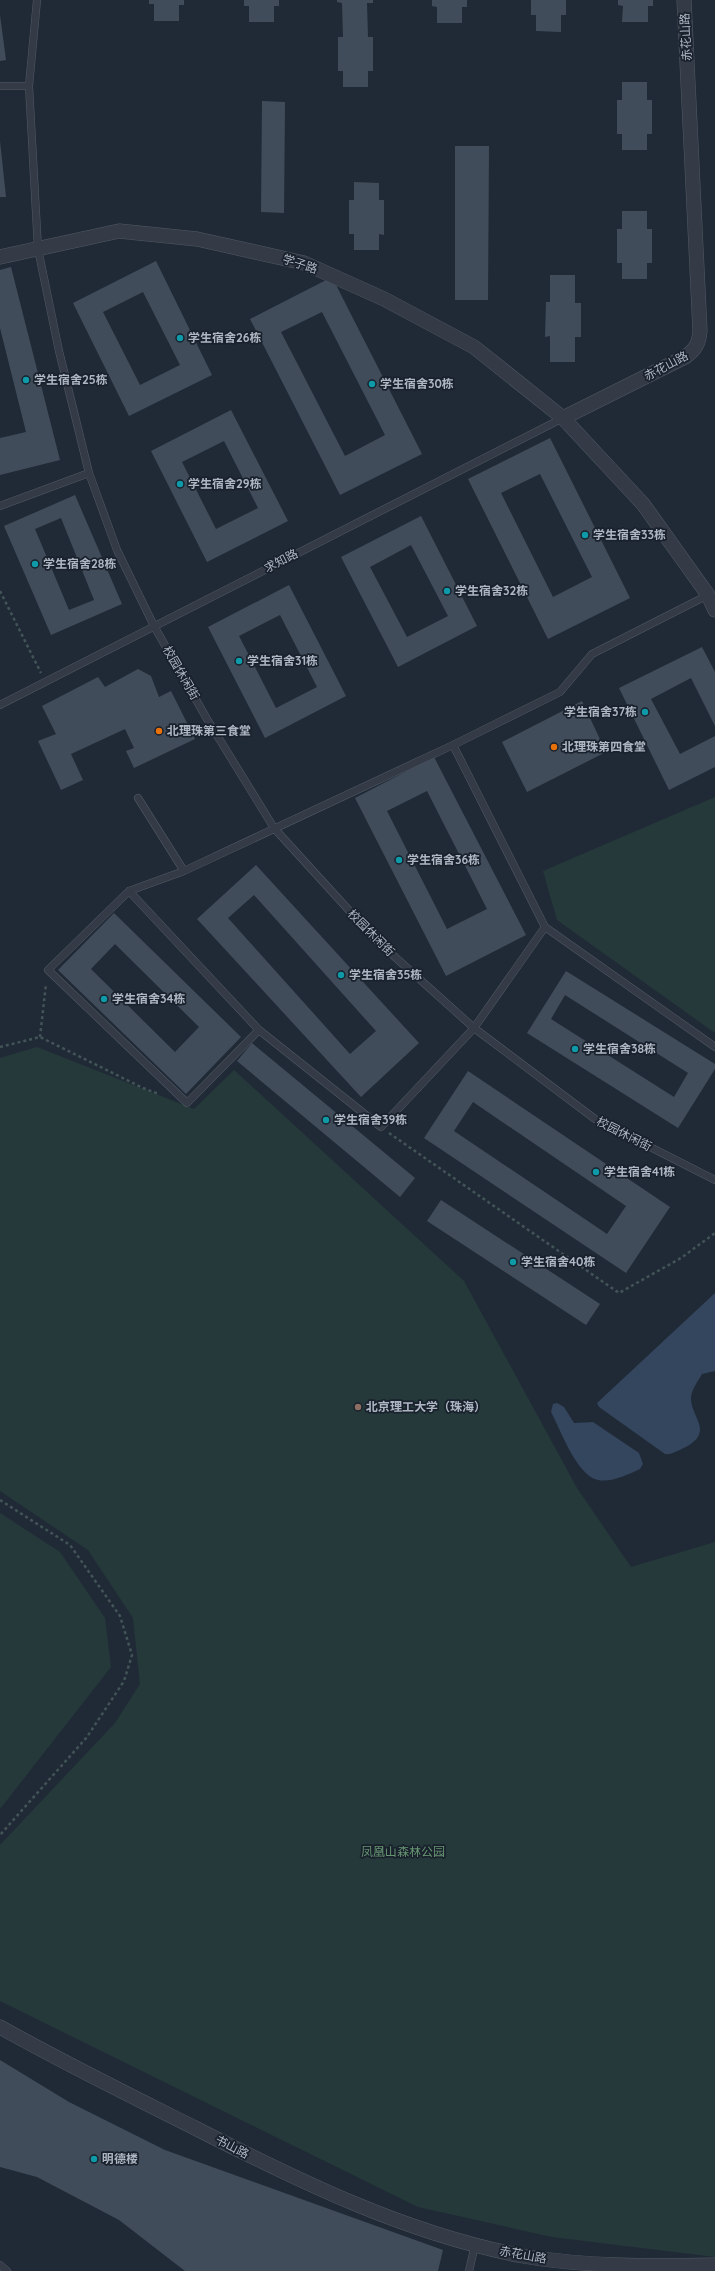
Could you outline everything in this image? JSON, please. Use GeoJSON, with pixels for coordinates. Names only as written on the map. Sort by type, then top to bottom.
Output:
{"type":"FeatureCollection","features":[{"type":"Feature","properties":{"kind":"street","name":"赤花山路"},"geometry":{"type":"LineString","coordinates":[[563,418],[685,358],[694,351],[699,343],[700,332],[684,0]]}},
{"type":"Feature","properties":{"kind":"street","name":"学子路"},"geometry":{"type":"LineString","coordinates":[[0,257],[119,231],[197,239],[304,263],[384,299],[474,347],[563,418]]}},
{"type":"Feature","properties":{"kind":"street"},"geometry":{"type":"LineString","coordinates":[[563,418],[643,504],[708,595],[715,610]]}},
{"type":"Feature","properties":{"kind":"street","name":"书山路"},"geometry":{"type":"LineString","coordinates":[[0,2027],[211,2136],[333,2194],[413,2226],[475,2245]]}},
{"type":"Feature","properties":{"kind":"street","name":"赤花山路"},"geometry":{"type":"LineString","coordinates":[[475,2245],[562,2261],[631,2267],[715,2265]]}},
{"type":"Feature","properties":{"kind":"lane","name":"校园休闲街"},"geometry":{"type":"LineString","coordinates":[[36,0],[29,86],[38,249],[59,351],[89,473],[117,550],[154,626],[206,718],[274,828],[376,940],[474,1028],[595,1119],[715,1180]]}},
{"type":"Feature","properties":{"kind":"lane"},"geometry":{"type":"LineString","coordinates":[[0,86],[29,86]]}},
{"type":"Feature","properties":{"kind":"lane","name":"求知路"},"geometry":{"type":"LineString","coordinates":[[0,705],[563,418]]}},
{"type":"Feature","properties":{"kind":"lane"},"geometry":{"type":"LineString","coordinates":[[0,506],[89,473]]}},
{"type":"Feature","properties":{"kind":"lane"},"geometry":{"type":"LineString","coordinates":[[259,1030],[187,1103],[48,970],[129,891],[184,870],[453,745],[560,692],[592,654],[708,595]]}},
{"type":"Feature","properties":{"kind":"lane"},"geometry":{"type":"LineString","coordinates":[[453,745],[545,927],[715,1046]]}},
{"type":"Feature","properties":{"kind":"lane"},"geometry":{"type":"LineString","coordinates":[[138,798],[184,870]]}},
{"type":"Feature","properties":{"kind":"lane"},"geometry":{"type":"LineString","coordinates":[[129,891],[259,1030],[381,1127],[474,1028],[545,927]]}},
{"type":"Feature","properties":{"kind":"lane"},"geometry":{"type":"LineString","coordinates":[[469,2271],[475,2245]]}},
{"type":"Feature","properties":{"kind":"lane"},"geometry":{"type":"LineString","coordinates":[[0,2264],[7,2271]]}},
{"type":"Feature","properties":{"kind":"path"},"geometry":{"type":"LineString","coordinates":[[0,591],[45,682]]}},
{"type":"Feature","properties":{"kind":"path"},"geometry":{"type":"LineString","coordinates":[[40,1037],[48,970]]}},
{"type":"Feature","properties":{"kind":"path"},"geometry":{"type":"LineString","coordinates":[[0,1047],[40,1037],[143,1088],[187,1103]]}},
{"type":"Feature","properties":{"kind":"path"},"geometry":{"type":"LineString","coordinates":[[381,1127],[619,1293],[681,1258],[715,1233]]}},
{"type":"Feature","properties":{"kind":"path"},"geometry":{"type":"LineString","coordinates":[[0,1500],[70,1545],[120,1616],[132,1655],[124,1681],[87,1737],[0,1835]]}},
{"type":"Feature","properties":{"kind":"green space"},"geometry":{"type":"Polygon","coordinates":[[[715,797],[715,1033],[557,920],[543,871],[715,797]]]}},
{"type":"Feature","properties":{"kind":"green space","name":"凤凰山森林公园"},"geometry":{"type":"Polygon","coordinates":[[[37,1047],[194,1109],[234,1070],[464,1281],[577,1488],[631,1567],[715,1542],[715,2257],[552,2237],[418,2207],[0,2001],[0,1845],[115,1723],[140,1684],[133,1618],[88,1550],[0,1491],[0,1058],[37,1047]]]}},
{"type":"Feature","properties":{"kind":"green space"},"geometry":{"type":"Polygon","coordinates":[[[0,1513],[60,1552],[105,1618],[111,1667],[0,1809],[0,1513]]]}},
{"type":"Feature","properties":{"kind":"water"},"geometry":{"type":"Polygon","coordinates":[[[715,1293],[715,1371],[702,1374],[691,1397],[699,1424],[699,1435],[686,1447],[673,1453],[665,1454],[599,1407],[597,1403],[715,1293]]]}},
{"type":"Feature","properties":{"kind":"water"},"geometry":{"type":"Polygon","coordinates":[[[557,1403],[564,1407],[574,1423],[593,1422],[639,1453],[643,1464],[640,1469],[620,1478],[603,1481],[590,1477],[570,1452],[551,1412],[553,1404],[557,1403]]]}},
{"type":"Feature","properties":{"kind":"building"},"geometry":{"type":"Polygon","coordinates":[[[149,0],[184,0],[184,5],[179,5],[179,21],[154,21],[154,4],[149,4],[149,0]]]}},
{"type":"Feature","properties":{"kind":"building"},"geometry":{"type":"Polygon","coordinates":[[[244,0],[279,0],[279,6],[274,6],[274,22],[249,22],[249,6],[244,6],[244,0]]]}},
{"type":"Feature","properties":{"kind":"building"},"geometry":{"type":"Polygon","coordinates":[[[337,0],[373,0],[373,3],[367,3],[368,37],[373,37],[373,71],[368,71],[368,87],[343,87],[343,71],[338,71],[338,37],[343,37],[342,3],[337,2],[337,0]]]}},
{"type":"Feature","properties":{"kind":"building"},"geometry":{"type":"Polygon","coordinates":[[[432,0],[467,0],[467,7],[462,7],[462,23],[437,23],[437,7],[432,6],[432,0]]]}},
{"type":"Feature","properties":{"kind":"building"},"geometry":{"type":"Polygon","coordinates":[[[531,0],[566,0],[566,15],[561,15],[561,32],[536,31],[536,15],[531,15],[531,0]]]}},
{"type":"Feature","properties":{"kind":"building"},"geometry":{"type":"Polygon","coordinates":[[[618,0],[653,0],[653,6],[648,6],[648,22],[622,22],[623,6],[618,5],[618,0]]]}},
{"type":"Feature","properties":{"kind":"building"},"geometry":{"type":"Polygon","coordinates":[[[0,15],[6,60],[0,61],[0,15]]]}},
{"type":"Feature","properties":{"kind":"building"},"geometry":{"type":"Polygon","coordinates":[[[622,82],[647,82],[647,100],[652,100],[652,134],[647,134],[647,150],[622,150],[622,134],[617,134],[617,100],[622,100],[622,82]]]}},
{"type":"Feature","properties":{"kind":"building"},"geometry":{"type":"Polygon","coordinates":[[[262,101],[285,102],[284,213],[261,212],[262,101]]]}},
{"type":"Feature","properties":{"kind":"building"},"geometry":{"type":"Polygon","coordinates":[[[0,141],[6,197],[0,197],[0,141]]]}},
{"type":"Feature","properties":{"kind":"building"},"geometry":{"type":"Polygon","coordinates":[[[455,146],[489,146],[488,300],[455,300],[455,146]]]}},
{"type":"Feature","properties":{"kind":"building"},"geometry":{"type":"Polygon","coordinates":[[[354,182],[379,183],[379,200],[384,200],[384,235],[379,234],[379,250],[354,250],[354,234],[349,234],[349,200],[354,200],[354,182]]]}},
{"type":"Feature","properties":{"kind":"building"},"geometry":{"type":"Polygon","coordinates":[[[622,211],[647,211],[647,229],[652,229],[652,263],[647,263],[647,279],[622,279],[622,263],[617,263],[617,229],[622,229],[622,211]]]}},
{"type":"Feature","properties":{"kind":"building","name":"学生宿舍26栋"},"geometry":{"type":"Polygon","coordinates":[[[156,261],[212,375],[129,416],[73,303],[156,261]],[[143,292],[103,312],[140,385],[180,365],[143,292]]]}},
{"type":"Feature","properties":{"kind":"building","name":"学生宿舍25栋"},"geometry":{"type":"Polygon","coordinates":[[[11,267],[60,460],[0,475],[0,438],[26,432],[0,328],[0,270],[11,267]]]}},
{"type":"Feature","properties":{"kind":"building"},"geometry":{"type":"Polygon","coordinates":[[[550,275],[575,275],[575,303],[581,303],[581,337],[575,337],[575,362],[550,362],[550,336],[545,337],[546,302],[550,302],[550,275]]]}},
{"type":"Feature","properties":{"kind":"building","name":"学生宿舍30栋"},"geometry":{"type":"Polygon","coordinates":[[[332,277],[422,454],[340,495],[250,319],[332,277]],[[322,312],[281,332],[345,456],[385,435],[322,312]]]}},
{"type":"Feature","properties":{"kind":"building","name":"学生宿舍29栋"},"geometry":{"type":"Polygon","coordinates":[[[231,410],[288,521],[207,562],[151,451],[231,410]],[[224,441],[182,462],[216,529],[258,508],[224,441]]]}},
{"type":"Feature","properties":{"kind":"building","name":"学生宿舍33栋"},"geometry":{"type":"Polygon","coordinates":[[[550,438],[630,598],[548,639],[468,479],[550,438]],[[540,474],[501,493],[553,597],[592,577],[540,474]]]}},
{"type":"Feature","properties":{"kind":"building","name":"学生宿舍28栋"},"geometry":{"type":"Polygon","coordinates":[[[75,495],[122,604],[51,635],[4,526],[75,495]],[[61,518],[35,529],[69,610],[94,600],[61,518]]]}},
{"type":"Feature","properties":{"kind":"building","name":"学生宿舍32栋"},"geometry":{"type":"Polygon","coordinates":[[[421,516],[477,626],[398,667],[341,557],[421,516]],[[411,545],[370,567],[407,637],[448,616],[411,545]]]}},
{"type":"Feature","properties":{"kind":"building","name":"学生宿舍31栋"},"geometry":{"type":"Polygon","coordinates":[[[289,585],[346,696],[265,738],[208,627],[289,585]],[[280,615],[239,636],[276,708],[317,687],[280,615]]]}},
{"type":"Feature","properties":{"kind":"building","name":"学生宿舍37栋"},"geometry":{"type":"Polygon","coordinates":[[[702,647],[715,672],[715,726],[691,678],[651,699],[680,754],[715,736],[715,767],[669,790],[619,688],[702,647]]]}},
{"type":"Feature","properties":{"kind":"building","name":"北理珠第三食堂"},"geometry":{"type":"Polygon","coordinates":[[[138,669],[151,676],[159,697],[171,691],[195,739],[134,768],[126,751],[134,748],[125,729],[71,754],[83,780],[61,790],[38,741],[56,734],[42,706],[98,677],[105,687],[138,669]]]}},
{"type":"Feature","properties":{"kind":"building","name":"北理珠第四食堂"},"geometry":{"type":"Polygon","coordinates":[[[582,701],[606,752],[527,792],[502,742],[582,701]]]}},
{"type":"Feature","properties":{"kind":"building","name":"学生宿舍36栋"},"geometry":{"type":"Polygon","coordinates":[[[434,757],[526,935],[446,976],[355,798],[434,757]],[[427,791],[387,811],[447,929],[487,909],[427,791]]]}},
{"type":"Feature","properties":{"kind":"building","name":"学生宿舍35栋"},"geometry":{"type":"Polygon","coordinates":[[[256,865],[419,1043],[361,1097],[197,919],[256,865]],[[254,895],[228,918],[350,1054],[376,1031],[254,895]]]}},
{"type":"Feature","properties":{"kind":"building","name":"学生宿舍34栋"},"geometry":{"type":"Polygon","coordinates":[[[114,913],[241,1037],[186,1094],[58,970],[114,913]],[[115,944],[91,969],[175,1052],[199,1027],[115,944]]]}},
{"type":"Feature","properties":{"kind":"building","name":"学生宿舍38栋"},"geometry":{"type":"Polygon","coordinates":[[[566,971],[715,1064],[715,1069],[678,1128],[527,1033],[566,971]],[[565,995],[551,1019],[674,1097],[688,1073],[565,995]]]}},
{"type":"Feature","properties":{"kind":"building","name":"学生宿舍39栋"},"geometry":{"type":"Polygon","coordinates":[[[252,1043],[415,1178],[400,1197],[237,1061],[252,1043]]]}},
{"type":"Feature","properties":{"kind":"building","name":"学生宿舍41栋"},"geometry":{"type":"Polygon","coordinates":[[[468,1071],[670,1207],[626,1273],[424,1138],[468,1071]],[[473,1102],[454,1131],[607,1234],[626,1206],[473,1102]]]}},
{"type":"Feature","properties":{"kind":"building","name":"学生宿舍40栋"},"geometry":{"type":"Polygon","coordinates":[[[441,1200],[600,1304],[586,1325],[427,1221],[441,1200]]]}},
{"type":"Feature","properties":{"kind":"building","name":"明德楼"},"geometry":{"type":"Polygon","coordinates":[[[0,2060],[69,2102],[165,2150],[443,2250],[438,2271],[185,2271],[119,2220],[37,2177],[0,2167],[0,2060]]]}},
{"type":"Feature","properties":{"kind":"place","name":"学生宿舍26栋"},"geometry":{"type":"Point","coordinates":[180,338]}},
{"type":"Feature","properties":{"kind":"place","name":"学生宿舍25栋"},"geometry":{"type":"Point","coordinates":[26,380]}},
{"type":"Feature","properties":{"kind":"place","name":"学生宿舍30栋"},"geometry":{"type":"Point","coordinates":[372,384]}},
{"type":"Feature","properties":{"kind":"place","name":"学生宿舍29栋"},"geometry":{"type":"Point","coordinates":[180,484]}},
{"type":"Feature","properties":{"kind":"place","name":"学生宿舍33栋"},"geometry":{"type":"Point","coordinates":[585,535]}},
{"type":"Feature","properties":{"kind":"place","name":"学生宿舍28栋"},"geometry":{"type":"Point","coordinates":[35,564]}},
{"type":"Feature","properties":{"kind":"place","name":"学生宿舍32栋"},"geometry":{"type":"Point","coordinates":[447,591]}},
{"type":"Feature","properties":{"kind":"place","name":"学生宿舍31栋"},"geometry":{"type":"Point","coordinates":[239,661]}},
{"type":"Feature","properties":{"kind":"place","name":"学生宿舍37栋"},"geometry":{"type":"Point","coordinates":[645,712]}},
{"type":"Feature","properties":{"kind":"place","name":"北理珠第三食堂"},"geometry":{"type":"Point","coordinates":[159,731]}},
{"type":"Feature","properties":{"kind":"place","name":"北理珠第四食堂"},"geometry":{"type":"Point","coordinates":[554,747]}},
{"type":"Feature","properties":{"kind":"place","name":"学生宿舍36栋"},"geometry":{"type":"Point","coordinates":[399,860]}},
{"type":"Feature","properties":{"kind":"place","name":"学生宿舍35栋"},"geometry":{"type":"Point","coordinates":[341,975]}},
{"type":"Feature","properties":{"kind":"place","name":"学生宿舍34栋"},"geometry":{"type":"Point","coordinates":[104,999]}},
{"type":"Feature","properties":{"kind":"place","name":"学生宿舍38栋"},"geometry":{"type":"Point","coordinates":[575,1049]}},
{"type":"Feature","properties":{"kind":"place","name":"学生宿舍39栋"},"geometry":{"type":"Point","coordinates":[326,1120]}},
{"type":"Feature","properties":{"kind":"place","name":"学生宿舍41栋"},"geometry":{"type":"Point","coordinates":[596,1172]}},
{"type":"Feature","properties":{"kind":"place","name":"学生宿舍40栋"},"geometry":{"type":"Point","coordinates":[513,1262]}},
{"type":"Feature","properties":{"kind":"place","name":"北京理工大学（珠海）"},"geometry":{"type":"Point","coordinates":[358,1407]}},
{"type":"Feature","properties":{"kind":"place","name":"明德楼"},"geometry":{"type":"Point","coordinates":[94,2159]}}]}
